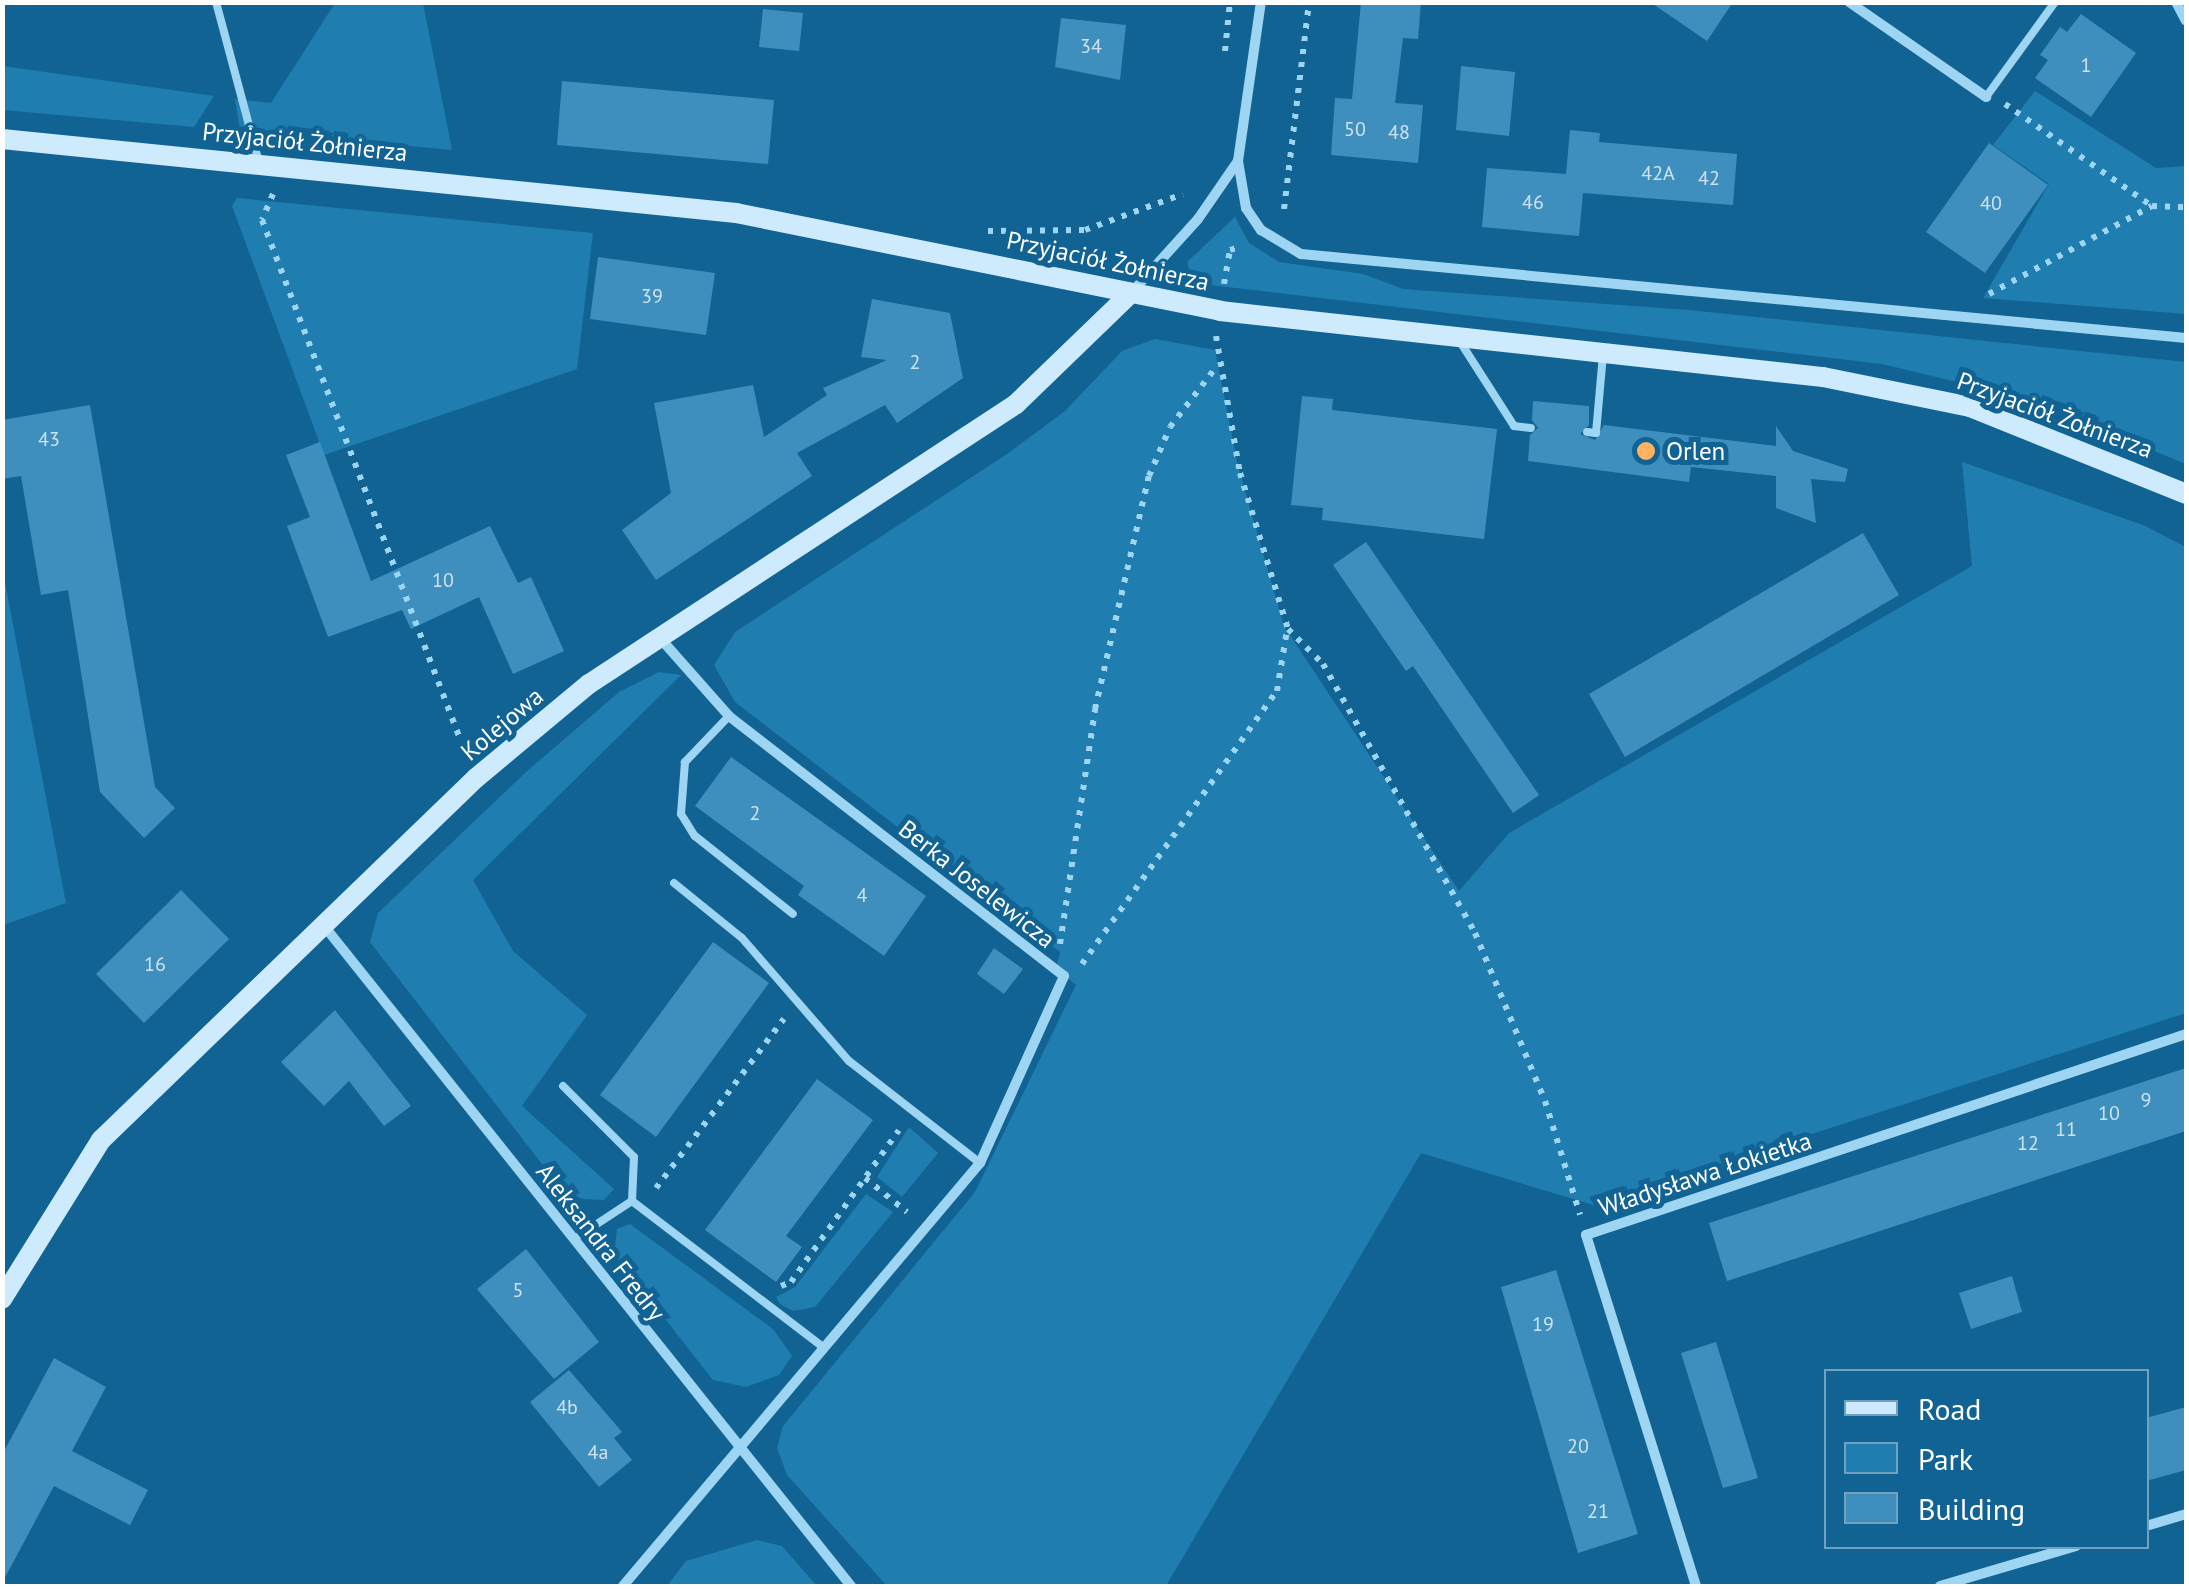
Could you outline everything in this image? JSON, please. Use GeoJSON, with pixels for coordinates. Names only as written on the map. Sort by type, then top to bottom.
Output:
{"type":"FeatureCollection","features":[{"type":"Feature","properties":{"kind":"main road","name":"Przyjaciół Żołnierza"},"geometry":{"type":"LineString","coordinates":[[2,140],[259,162],[736,213],[1132,293],[1326,327],[1823,378],[1970,407],[2186,494]]}},
{"type":"Feature","properties":{"kind":"main road","name":"Kolejowa"},"geometry":{"type":"LineString","coordinates":[[2,1299],[58,1198],[100,1140],[321,921],[476,778],[589,684],[1016,404],[1132,293]]}},
{"type":"Feature","properties":{"kind":"street"},"geometry":{"type":"LineString","coordinates":[[1260,2],[1238,161],[1239,186],[1254,219],[1301,254],[2186,338]]}},
{"type":"Feature","properties":{"kind":"street"},"geometry":{"type":"LineString","coordinates":[[2176,2],[2186,22]]}},
{"type":"Feature","properties":{"kind":"street"},"geometry":{"type":"LineString","coordinates":[[1855,4],[1986,97]]}},
{"type":"Feature","properties":{"kind":"street"},"geometry":{"type":"LineString","coordinates":[[1132,293],[1198,219],[1238,161]]}},
{"type":"Feature","properties":{"kind":"street","name":"Berka Joselewicza"},"geometry":{"type":"LineString","coordinates":[[623,1586],[980,1163],[1059,973],[729,716],[660,638]]}},
{"type":"Feature","properties":{"kind":"street","name":"Aleksandra Fredry"},"geometry":{"type":"LineString","coordinates":[[321,921],[851,1586]]}},
{"type":"Feature","properties":{"kind":"street","name":"Władysława Łokietka"},"geometry":{"type":"LineString","coordinates":[[1696,1586],[1586,1235],[2186,1034]]}},
{"type":"Feature","properties":{"kind":"street"},"geometry":{"type":"LineString","coordinates":[[2149,1525],[2186,1514]]}},
{"type":"Feature","properties":{"kind":"street"},"geometry":{"type":"LineString","coordinates":[[1940,1586],[2066,1549]]}},
{"type":"Feature","properties":{"kind":"lane"},"geometry":{"type":"LineString","coordinates":[[216,2],[259,162]]}},
{"type":"Feature","properties":{"kind":"lane"},"geometry":{"type":"LineString","coordinates":[[1986,97],[2054,2]]}},
{"type":"Feature","properties":{"kind":"lane"},"geometry":{"type":"LineString","coordinates":[[1459,340],[1514,426],[1531,428]]}},
{"type":"Feature","properties":{"kind":"lane"},"geometry":{"type":"LineString","coordinates":[[1587,432],[1596,433],[1603,354]]}},
{"type":"Feature","properties":{"kind":"lane"},"geometry":{"type":"LineString","coordinates":[[729,716],[684,762],[681,814],[695,836],[792,914]]}},
{"type":"Feature","properties":{"kind":"lane"},"geometry":{"type":"LineString","coordinates":[[674,883],[742,938],[849,1060],[980,1163]]}},
{"type":"Feature","properties":{"kind":"lane"},"geometry":{"type":"LineString","coordinates":[[563,1086],[634,1156],[632,1201]]}},
{"type":"Feature","properties":{"kind":"lane"},"geometry":{"type":"LineString","coordinates":[[574,1239],[632,1201]]}},
{"type":"Feature","properties":{"kind":"lane"},"geometry":{"type":"LineString","coordinates":[[632,1201],[824,1347]]}},
{"type":"Feature","properties":{"kind":"path"},"geometry":{"type":"LineString","coordinates":[[1223,70],[1230,2]]}},
{"type":"Feature","properties":{"kind":"path"},"geometry":{"type":"LineString","coordinates":[[1284,209],[1308,2]]}},
{"type":"Feature","properties":{"kind":"path"},"geometry":{"type":"LineString","coordinates":[[1986,97],[2016,108],[2152,206]]}},
{"type":"Feature","properties":{"kind":"path"},"geometry":{"type":"LineString","coordinates":[[285,166],[262,220],[476,778]]}},
{"type":"Feature","properties":{"kind":"path"},"geometry":{"type":"LineString","coordinates":[[983,230],[1086,230],[1118,223],[1188,190]]}},
{"type":"Feature","properties":{"kind":"path"},"geometry":{"type":"LineString","coordinates":[[1988,294],[2152,206],[2186,207]]}},
{"type":"Feature","properties":{"kind":"path"},"geometry":{"type":"LineString","coordinates":[[1222,242],[1230,250]]}},
{"type":"Feature","properties":{"kind":"path"},"geometry":{"type":"LineString","coordinates":[[1230,250],[1249,243]]}},
{"type":"Feature","properties":{"kind":"path"},"geometry":{"type":"LineString","coordinates":[[1224,282],[1230,250]]}},
{"type":"Feature","properties":{"kind":"path"},"geometry":{"type":"LineString","coordinates":[[1215,342],[1254,526],[1288,629],[1323,664],[1475,933],[1546,1102],[1586,1235]]}},
{"type":"Feature","properties":{"kind":"path"},"geometry":{"type":"LineString","coordinates":[[1059,973],[1095,709],[1150,476],[1170,427],[1218,365]]}},
{"type":"Feature","properties":{"kind":"path"},"geometry":{"type":"LineString","coordinates":[[1059,973],[1083,963],[1277,691],[1288,629]]}},
{"type":"Feature","properties":{"kind":"path"},"geometry":{"type":"LineString","coordinates":[[641,1209],[772,1030],[799,1004]]}},
{"type":"Feature","properties":{"kind":"path"},"geometry":{"type":"LineString","coordinates":[[757,1296],[791,1282],[913,1111]]}},
{"type":"Feature","properties":{"kind":"path"},"geometry":{"type":"LineString","coordinates":[[865,1178],[926,1227]]}},
{"type":"Feature","properties":{"kind":"green space"},"geometry":{"type":"Polygon","coordinates":[[[335,3],[423,3],[452,150],[240,130],[235,99],[271,103],[335,3]]]}},
{"type":"Feature","properties":{"kind":"green space"},"geometry":{"type":"Polygon","coordinates":[[[3,66],[214,96],[194,127],[3,110],[3,66]]]}},
{"type":"Feature","properties":{"kind":"green space"},"geometry":{"type":"Polygon","coordinates":[[[2035,91],[2156,168],[2186,166],[2186,314],[1983,298],[2049,184],[1993,145],[2035,91]]]}},
{"type":"Feature","properties":{"kind":"green space"},"geometry":{"type":"Polygon","coordinates":[[[237,198],[593,233],[577,369],[324,455],[232,206],[237,198]]]}},
{"type":"Feature","properties":{"kind":"green space"},"geometry":{"type":"Polygon","coordinates":[[[1235,217],[1249,243],[1279,262],[1363,274],[1403,289],[1689,310],[2186,362],[2186,464],[2024,398],[1882,364],[1193,283],[1187,262],[1235,217]]]}},
{"type":"Feature","properties":{"kind":"green space"},"geometry":{"type":"Polygon","coordinates":[[[1155,339],[1215,350],[1238,466],[1284,626],[1459,891],[1509,833],[1972,566],[1962,462],[2143,525],[2186,547],[2186,1013],[1593,1205],[1421,1153],[1166,1586],[887,1586],[787,1475],[777,1448],[783,1426],[975,1192],[1076,985],[1056,969],[1060,952],[735,702],[714,665],[735,632],[1007,454],[1065,411],[1122,351],[1155,339]]]}},
{"type":"Feature","properties":{"kind":"green space"},"geometry":{"type":"Polygon","coordinates":[[[3,572],[66,903],[2,925],[3,572]]]}},
{"type":"Feature","properties":{"kind":"green space"},"geometry":{"type":"Polygon","coordinates":[[[659,672],[681,675],[473,880],[513,951],[587,1015],[522,1106],[614,1189],[604,1200],[582,1199],[559,1186],[370,942],[378,913],[525,773],[619,692],[659,672]]]}},
{"type":"Feature","properties":{"kind":"green space"},"geometry":{"type":"Polygon","coordinates":[[[909,1127],[938,1153],[902,1197],[877,1177],[909,1127]]]}},
{"type":"Feature","properties":{"kind":"green space"},"geometry":{"type":"Polygon","coordinates":[[[866,1194],[893,1212],[815,1307],[793,1311],[780,1304],[776,1297],[795,1287],[866,1194]]]}},
{"type":"Feature","properties":{"kind":"green space"},"geometry":{"type":"Polygon","coordinates":[[[630,1224],[773,1329],[792,1356],[779,1375],[746,1387],[713,1380],[614,1254],[617,1229],[630,1224]]]}},
{"type":"Feature","properties":{"kind":"green space"},"geometry":{"type":"Polygon","coordinates":[[[757,1540],[782,1546],[817,1586],[667,1586],[686,1561],[757,1540]]]}},
{"type":"Feature","properties":{"kind":"building"},"geometry":{"type":"Polygon","coordinates":[[[1361,2],[1421,2],[1418,39],[1403,38],[1395,103],[1423,105],[1418,163],[1331,155],[1335,98],[1352,99],[1361,2]]]}},
{"type":"Feature","properties":{"kind":"building"},"geometry":{"type":"Polygon","coordinates":[[[1650,2],[1733,2],[1707,41],[1650,2]]]}},
{"type":"Feature","properties":{"kind":"building"},"geometry":{"type":"Polygon","coordinates":[[[763,9],[803,13],[799,51],[759,47],[763,9]]]}},
{"type":"Feature","properties":{"kind":"building"},"geometry":{"type":"Polygon","coordinates":[[[2081,14],[2136,53],[2091,117],[2035,78],[2048,60],[2040,55],[2060,27],[2067,32],[2081,14]]]}},
{"type":"Feature","properties":{"kind":"building"},"geometry":{"type":"Polygon","coordinates":[[[1061,18],[1126,25],[1120,80],[1055,67],[1061,18]]]}},
{"type":"Feature","properties":{"kind":"building"},"geometry":{"type":"Polygon","coordinates":[[[1461,66],[1515,72],[1509,136],[1456,130],[1461,66]]]}},
{"type":"Feature","properties":{"kind":"building"},"geometry":{"type":"Polygon","coordinates":[[[562,81],[774,100],[768,164],[557,145],[562,81]]]}},
{"type":"Feature","properties":{"kind":"building"},"geometry":{"type":"Polygon","coordinates":[[[1570,130],[1600,133],[1599,142],[1737,154],[1733,205],[1583,193],[1579,236],[1482,227],[1487,168],[1566,174],[1570,130]]]}},
{"type":"Feature","properties":{"kind":"building"},"geometry":{"type":"Polygon","coordinates":[[[1989,143],[2048,185],[1985,273],[1926,232],[1989,143]]]}},
{"type":"Feature","properties":{"kind":"building"},"geometry":{"type":"Polygon","coordinates":[[[598,257],[715,273],[706,335],[590,319],[598,257]]]}},
{"type":"Feature","properties":{"kind":"building"},"geometry":{"type":"Polygon","coordinates":[[[872,299],[950,313],[963,378],[897,423],[885,405],[797,453],[812,476],[656,580],[622,530],[671,493],[654,403],[753,385],[764,437],[827,395],[823,388],[887,360],[861,357],[872,299]]]}},
{"type":"Feature","properties":{"kind":"building"},"geometry":{"type":"Polygon","coordinates":[[[1302,396],[1333,399],[1332,410],[1497,429],[1484,539],[1322,520],[1323,508],[1291,505],[1302,396]]]}},
{"type":"Feature","properties":{"kind":"building"},"geometry":{"type":"Polygon","coordinates":[[[1533,401],[1589,406],[1589,425],[1580,434],[1595,440],[1604,425],[1776,446],[1776,426],[1793,451],[1848,469],[1845,482],[1811,479],[1816,523],[1776,508],[1776,476],[1691,467],[1689,482],[1528,461],[1530,435],[1538,428],[1532,420],[1533,401]]]}},
{"type":"Feature","properties":{"kind":"building"},"geometry":{"type":"Polygon","coordinates":[[[90,405],[155,787],[175,808],[144,838],[100,792],[68,590],[41,595],[21,476],[2,479],[2,420],[90,405]]]}},
{"type":"Feature","properties":{"kind":"building"},"geometry":{"type":"Polygon","coordinates":[[[320,442],[371,581],[490,526],[518,583],[531,577],[564,651],[513,674],[479,597],[411,629],[402,610],[328,637],[287,526],[310,517],[286,455],[320,442]]]}},
{"type":"Feature","properties":{"kind":"building"},"geometry":{"type":"Polygon","coordinates":[[[1863,533],[1899,595],[1625,757],[1589,694],[1863,533]]]}},
{"type":"Feature","properties":{"kind":"building"},"geometry":{"type":"Polygon","coordinates":[[[1366,542],[1539,795],[1513,813],[1413,666],[1406,671],[1333,565],[1366,542]]]}},
{"type":"Feature","properties":{"kind":"building"},"geometry":{"type":"Polygon","coordinates":[[[731,757],[926,896],[884,956],[798,895],[804,886],[695,806],[731,757]]]}},
{"type":"Feature","properties":{"kind":"building"},"geometry":{"type":"Polygon","coordinates":[[[181,890],[229,939],[144,1023],[96,974],[181,890]]]}},
{"type":"Feature","properties":{"kind":"building"},"geometry":{"type":"Polygon","coordinates":[[[713,942],[769,983],[656,1137],[600,1095],[713,942]]]}},
{"type":"Feature","properties":{"kind":"building"},"geometry":{"type":"Polygon","coordinates":[[[994,948],[1023,969],[1004,994],[977,974],[994,948]]]}},
{"type":"Feature","properties":{"kind":"building"},"geometry":{"type":"Polygon","coordinates":[[[335,1010],[411,1106],[384,1126],[349,1081],[324,1106],[281,1062],[335,1010]]]}},
{"type":"Feature","properties":{"kind":"building"},"geometry":{"type":"Polygon","coordinates":[[[2186,1068],[2186,1131],[1727,1281],[1709,1223],[2186,1068]]]}},
{"type":"Feature","properties":{"kind":"building"},"geometry":{"type":"Polygon","coordinates":[[[817,1079],[873,1120],[786,1236],[802,1247],[776,1282],[705,1230],[817,1079]]]}},
{"type":"Feature","properties":{"kind":"building"},"geometry":{"type":"Polygon","coordinates":[[[526,1249],[599,1342],[554,1379],[477,1289],[526,1249]]]}},
{"type":"Feature","properties":{"kind":"building"},"geometry":{"type":"Polygon","coordinates":[[[1556,1270],[1638,1534],[1578,1553],[1501,1287],[1556,1270]]]}},
{"type":"Feature","properties":{"kind":"building"},"geometry":{"type":"Polygon","coordinates":[[[2012,1276],[2022,1312],[1971,1329],[1959,1293],[2012,1276]]]}},
{"type":"Feature","properties":{"kind":"building"},"geometry":{"type":"Polygon","coordinates":[[[1716,1342],[1758,1478],[1723,1488],[1681,1353],[1716,1342]]]}},
{"type":"Feature","properties":{"kind":"building"},"geometry":{"type":"Polygon","coordinates":[[[54,1358],[106,1387],[72,1451],[148,1490],[130,1525],[54,1486],[2,1583],[2,1455],[54,1358]]]}},
{"type":"Feature","properties":{"kind":"building"},"geometry":{"type":"Polygon","coordinates":[[[569,1370],[622,1432],[614,1438],[632,1460],[599,1487],[530,1402],[569,1370]]]}},
{"type":"Feature","properties":{"kind":"building"},"geometry":{"type":"Polygon","coordinates":[[[2186,1407],[2186,1470],[2149,1480],[2149,1417],[2186,1407]]]}},
{"type":"Feature","properties":{"kind":"place","name":"Orlen"},"geometry":{"type":"Point","coordinates":[1646,451]}}]}
